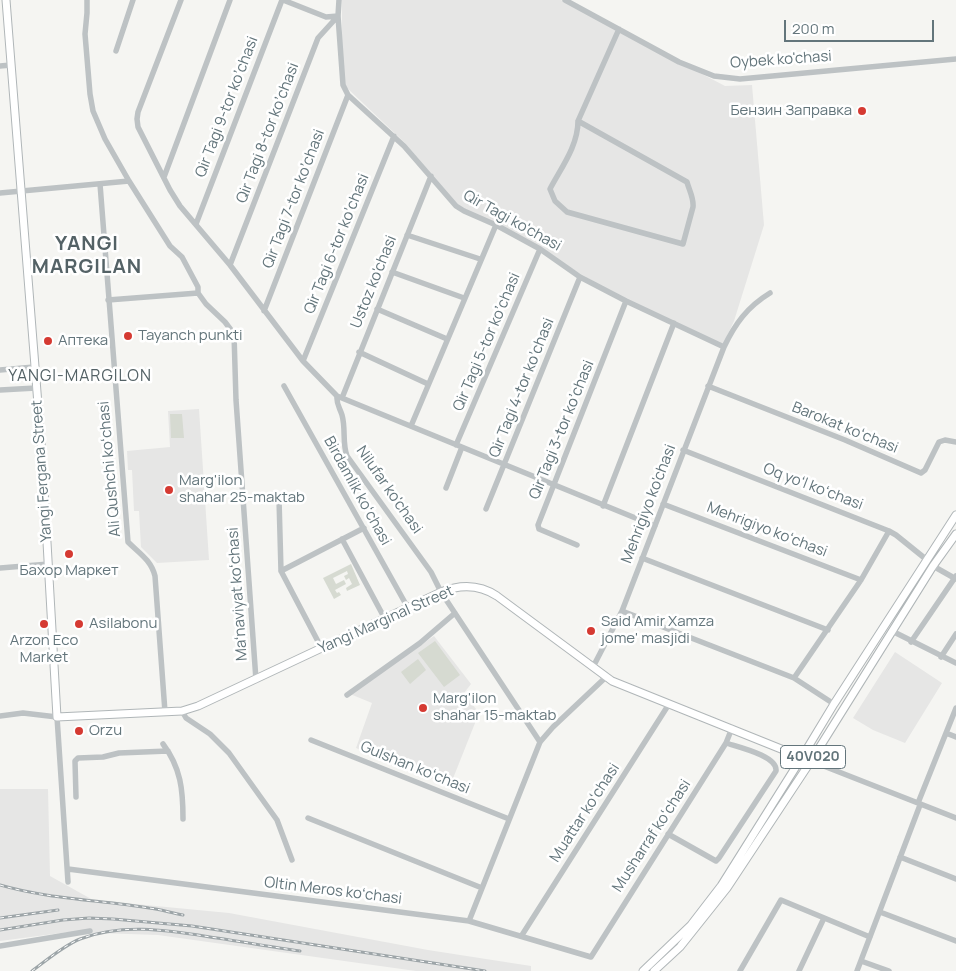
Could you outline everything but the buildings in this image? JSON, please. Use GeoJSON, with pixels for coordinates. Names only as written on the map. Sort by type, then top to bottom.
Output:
{"type":"FeatureCollection","features":[{"type":"Feature","properties":{"kind":"main road","name":"Yangi Fergana Street"},"geometry":{"type":"LineString","coordinates":[[6,0],[49,564],[57,717]]}},
{"type":"Feature","properties":{"kind":"main road","name":"40V020"},"geometry":{"type":"LineString","coordinates":[[653,968],[691,925],[721,886],[834,704],[956,515]]}},
{"type":"Feature","properties":{"kind":"main road","name":"40V020"},"geometry":{"type":"LineString","coordinates":[[643,971],[653,968],[680,947],[727,888],[811,760],[933,566],[956,534]]}},
{"type":"Feature","properties":{"kind":"main road","name":"Yangi Marginal Street"},"geometry":{"type":"LineString","coordinates":[[57,717],[182,711],[198,706],[441,592],[455,587],[471,586],[492,592],[612,681],[811,760]]}},
{"type":"Feature","properties":{"kind":"street","name":"Maʻnaviyat koʻchasi"},"geometry":{"type":"LineString","coordinates":[[87,0],[85,34],[90,94],[93,111],[105,139],[128,181],[170,246],[182,257],[198,287],[198,293],[234,334],[236,400],[256,680]]}},
{"type":"Feature","properties":{"kind":"street"},"geometry":{"type":"LineString","coordinates":[[116,51],[133,0]]}},
{"type":"Feature","properties":{"kind":"street"},"geometry":{"type":"LineString","coordinates":[[181,0],[137,119],[138,128],[180,206],[230,265],[303,361],[340,397],[654,526]]}},
{"type":"Feature","properties":{"kind":"street"},"geometry":{"type":"LineString","coordinates":[[164,177],[230,0]]}},
{"type":"Feature","properties":{"kind":"street"},"geometry":{"type":"LineString","coordinates":[[282,0],[326,17],[338,16]]}},
{"type":"Feature","properties":{"kind":"street","name":"Qir Tagi 9-tor koʼchasi"},"geometry":{"type":"LineString","coordinates":[[196,224],[282,0]]}},
{"type":"Feature","properties":{"kind":"street"},"geometry":{"type":"LineString","coordinates":[[339,0],[338,16],[343,85],[348,95]]}},
{"type":"Feature","properties":{"kind":"street","name":"Oybek ko'chasi"},"geometry":{"type":"LineString","coordinates":[[566,0],[679,62],[714,76],[740,79],[956,59]]}},
{"type":"Feature","properties":{"kind":"street","name":"Qir Tagi 8-tor koʼchasi"},"geometry":{"type":"LineString","coordinates":[[230,265],[318,38],[338,16]]}},
{"type":"Feature","properties":{"kind":"street"},"geometry":{"type":"LineString","coordinates":[[578,121],[687,182],[688,191],[694,201],[683,244],[567,212],[555,201],[550,189],[571,150],[578,131],[578,121],[619,29]]}},
{"type":"Feature","properties":{"kind":"street"},"geometry":{"type":"LineString","coordinates":[[0,66],[11,65]]}},
{"type":"Feature","properties":{"kind":"street","name":"Qir Tagi ko'chasi"},"geometry":{"type":"LineString","coordinates":[[348,95],[394,136],[432,176],[456,206],[540,249],[580,277],[626,302],[724,347]]}},
{"type":"Feature","properties":{"kind":"street","name":"Qir Tagi 7-tor koʼchasi"},"geometry":{"type":"LineString","coordinates":[[264,311],[348,95]]}},
{"type":"Feature","properties":{"kind":"street","name":"Qir Tagi 6-tor koʼchasi"},"geometry":{"type":"LineString","coordinates":[[303,361],[394,136]]}},
{"type":"Feature","properties":{"kind":"street","name":"Ustoz ko'chasi"},"geometry":{"type":"LineString","coordinates":[[340,397],[432,176]]}},
{"type":"Feature","properties":{"kind":"street"},"geometry":{"type":"LineString","coordinates":[[0,193],[128,181]]}},
{"type":"Feature","properties":{"kind":"street","name":"Ali Qushchi koʻchasi"},"geometry":{"type":"LineString","coordinates":[[100,184],[128,542],[147,559],[153,568],[156,581],[165,712]]}},
{"type":"Feature","properties":{"kind":"street"},"geometry":{"type":"LineString","coordinates":[[411,426],[496,225]]}},
{"type":"Feature","properties":{"kind":"street"},"geometry":{"type":"LineString","coordinates":[[407,235],[480,259]]}},
{"type":"Feature","properties":{"kind":"street","name":"Qir Tagi 5-tor koʼchasi"},"geometry":{"type":"LineString","coordinates":[[446,488],[459,446],[540,249]]}},
{"type":"Feature","properties":{"kind":"street"},"geometry":{"type":"LineString","coordinates":[[392,272],[464,298]]}},
{"type":"Feature","properties":{"kind":"street","name":"Qir Tagi 4-tor koʼchasi"},"geometry":{"type":"LineString","coordinates":[[486,509],[580,277]]}},
{"type":"Feature","properties":{"kind":"street"},"geometry":{"type":"LineString","coordinates":[[108,300],[198,293]]}},
{"type":"Feature","properties":{"kind":"street","name":"Mehrigiyo ko'chasi"},"geometry":{"type":"LineString","coordinates":[[593,667],[622,611],[724,347],[734,326],[756,301],[770,293]]}},
{"type":"Feature","properties":{"kind":"street","name":"Qir Tagi 3-tor koʼchasi"},"geometry":{"type":"LineString","coordinates":[[577,545],[539,529],[538,525],[626,302]]}},
{"type":"Feature","properties":{"kind":"street"},"geometry":{"type":"LineString","coordinates":[[378,309],[447,339]]}},
{"type":"Feature","properties":{"kind":"street"},"geometry":{"type":"LineString","coordinates":[[603,506],[674,323]]}},
{"type":"Feature","properties":{"kind":"street"},"geometry":{"type":"LineString","coordinates":[[359,352],[428,384]]}},
{"type":"Feature","properties":{"kind":"street"},"geometry":{"type":"LineString","coordinates":[[0,370],[34,367]]}},
{"type":"Feature","properties":{"kind":"street","name":"Birdamlik koʻchasi"},"geometry":{"type":"LineString","coordinates":[[284,386],[408,608]]}},
{"type":"Feature","properties":{"kind":"street","name":"Barokat koʻchasi"},"geometry":{"type":"LineString","coordinates":[[708,386],[845,440],[921,473],[925,470],[939,442],[945,440],[956,442]]}},
{"type":"Feature","properties":{"kind":"street"},"geometry":{"type":"LineString","coordinates":[[0,390],[36,388]]}},
{"type":"Feature","properties":{"kind":"street","name":"Nilufar ko'chasi"},"geometry":{"type":"LineString","coordinates":[[340,397],[338,406],[342,415],[344,447],[347,456],[431,572],[454,613],[540,742]]}},
{"type":"Feature","properties":{"kind":"street","name":"Oq yoʻl koʻchasi"},"geometry":{"type":"LineString","coordinates":[[683,450],[889,531],[926,560]]}},
{"type":"Feature","properties":{"kind":"street"},"geometry":{"type":"LineString","coordinates":[[279,499],[281,571],[322,648]]}},
{"type":"Feature","properties":{"kind":"street","name":"Mehrigiyo koʻchasi"},"geometry":{"type":"LineString","coordinates":[[663,504],[861,580]]}},
{"type":"Feature","properties":{"kind":"street"},"geometry":{"type":"LineString","coordinates":[[281,571],[364,528]]}},
{"type":"Feature","properties":{"kind":"street"},"geometry":{"type":"LineString","coordinates":[[794,678],[861,580],[889,531]]}},
{"type":"Feature","properties":{"kind":"street"},"geometry":{"type":"LineString","coordinates":[[342,539],[385,619]]}},
{"type":"Feature","properties":{"kind":"street"},"geometry":{"type":"LineString","coordinates":[[642,558],[828,630]]}},
{"type":"Feature","properties":{"kind":"street"},"geometry":{"type":"LineString","coordinates":[[0,568],[49,564]]}},
{"type":"Feature","properties":{"kind":"street"},"geometry":{"type":"LineString","coordinates":[[911,642],[956,578],[933,566]]}},
{"type":"Feature","properties":{"kind":"street"},"geometry":{"type":"LineString","coordinates":[[622,611],[794,678],[834,704]]}},
{"type":"Feature","properties":{"kind":"street"},"geometry":{"type":"LineString","coordinates":[[347,695],[420,643],[454,613]]}},
{"type":"Feature","properties":{"kind":"street"},"geometry":{"type":"LineString","coordinates":[[892,632],[956,663]]}},
{"type":"Feature","properties":{"kind":"street"},"geometry":{"type":"LineString","coordinates":[[941,657],[956,634]]}},
{"type":"Feature","properties":{"kind":"street"},"geometry":{"type":"LineString","coordinates":[[469,921],[540,742],[553,727],[606,677]]}},
{"type":"Feature","properties":{"kind":"street","name":"Muattar koʻchasi"},"geometry":{"type":"LineString","coordinates":[[522,935],[669,704]]}},
{"type":"Feature","properties":{"kind":"street"},"geometry":{"type":"LineString","coordinates":[[857,971],[956,708]]}},
{"type":"Feature","properties":{"kind":"street"},"geometry":{"type":"LineString","coordinates":[[182,711],[186,718],[210,734],[234,760],[278,820],[292,860]]}},
{"type":"Feature","properties":{"kind":"street"},"geometry":{"type":"LineString","coordinates":[[0,716],[23,713],[57,717]]}},
{"type":"Feature","properties":{"kind":"street","name":"Yangi Fergana Street"},"geometry":{"type":"LineString","coordinates":[[57,717],[68,882]]}},
{"type":"Feature","properties":{"kind":"street","name":"Musharraf koʻchasi"},"geometry":{"type":"LineString","coordinates":[[591,957],[726,743],[732,728]]}},
{"type":"Feature","properties":{"kind":"street"},"geometry":{"type":"LineString","coordinates":[[946,733],[956,738]]}},
{"type":"Feature","properties":{"kind":"street","name":"Gulshan koʻchasi"},"geometry":{"type":"LineString","coordinates":[[311,740],[509,819]]}},
{"type":"Feature","properties":{"kind":"street"},"geometry":{"type":"LineString","coordinates":[[668,834],[716,861],[720,858],[776,771],[774,762],[726,743]]}},
{"type":"Feature","properties":{"kind":"street"},"geometry":{"type":"LineString","coordinates":[[162,744],[172,757],[183,790],[183,819]]}},
{"type":"Feature","properties":{"kind":"street"},"geometry":{"type":"LineString","coordinates":[[76,797],[75,761],[78,758],[119,753],[168,751]]}},
{"type":"Feature","properties":{"kind":"street"},"geometry":{"type":"LineString","coordinates":[[811,760],[956,818]]}},
{"type":"Feature","properties":{"kind":"street"},"geometry":{"type":"LineString","coordinates":[[308,818],[482,888]]}},
{"type":"Feature","properties":{"kind":"street"},"geometry":{"type":"LineString","coordinates":[[900,857],[956,879]]}},
{"type":"Feature","properties":{"kind":"street","name":"Oltin Meros koʻchasi"},"geometry":{"type":"LineString","coordinates":[[68,869],[469,921],[522,935],[591,957]]}},
{"type":"Feature","properties":{"kind":"street"},"geometry":{"type":"LineString","coordinates":[[740,971],[781,900],[870,937]]}},
{"type":"Feature","properties":{"kind":"street"},"geometry":{"type":"LineString","coordinates":[[880,912],[956,942]]}},
{"type":"Feature","properties":{"kind":"street"},"geometry":{"type":"LineString","coordinates":[[798,971],[824,918]]}},
{"type":"Feature","properties":{"kind":"street"},"geometry":{"type":"LineString","coordinates":[[0,946],[90,931]]}},
{"type":"Feature","properties":{"kind":"street"},"geometry":{"type":"LineString","coordinates":[[861,961],[889,971]]}},
{"type":"Feature","properties":{"kind":"shaded area"},"geometry":{"type":"Polygon","coordinates":[[[342,0],[561,0],[725,86],[752,85],[764,225],[734,321],[723,345],[625,300],[496,224],[457,205],[405,143],[345,86],[342,61],[342,0]]]}},
{"type":"Feature","properties":{"kind":"shaded area","name":"Marg'ilon shahar 25-maktab"},"geometry":{"type":"Polygon","coordinates":[[[199,409],[209,560],[157,563],[141,547],[139,511],[134,511],[132,470],[128,470],[127,451],[170,447],[168,411],[199,409]]]}},
{"type":"Feature","properties":{"kind":"shaded area"},"geometry":{"type":"Polygon","coordinates":[[[170,414],[182,414],[184,438],[171,438],[170,414]]]}},
{"type":"Feature","properties":{"kind":"shaded area"},"geometry":{"type":"Polygon","coordinates":[[[351,564],[360,585],[347,591],[346,588],[352,584],[349,578],[346,580],[344,576],[348,574],[347,571],[333,578],[336,584],[344,580],[346,584],[335,590],[341,595],[334,599],[323,578],[351,564]]]}},
{"type":"Feature","properties":{"kind":"shaded area","name":"Marg'ilon shahar 15-maktab"},"geometry":{"type":"Polygon","coordinates":[[[434,636],[471,684],[464,693],[479,713],[450,786],[356,748],[372,703],[350,694],[434,636]]]}},
{"type":"Feature","properties":{"kind":"shaded area"},"geometry":{"type":"Polygon","coordinates":[[[435,641],[460,675],[444,687],[418,653],[435,641]]]}},
{"type":"Feature","properties":{"kind":"shaded area"},"geometry":{"type":"Polygon","coordinates":[[[895,652],[942,683],[905,743],[873,730],[853,718],[895,652]]]}},
{"type":"Feature","properties":{"kind":"shaded area"},"geometry":{"type":"Polygon","coordinates":[[[418,659],[426,670],[410,684],[401,672],[418,659]]]}},
{"type":"Feature","properties":{"kind":"shaded area"},"geometry":{"type":"Polygon","coordinates":[[[0,789],[48,789],[50,876],[93,900],[229,913],[428,950],[531,966],[531,971],[416,971],[158,935],[69,932],[0,941],[0,789]]]}},
{"type":"Feature","properties":{"kind":"railway"},"geometry":{"type":"LineString","coordinates":[[0,885],[36,893],[130,905],[183,915]]}},
{"type":"Feature","properties":{"kind":"railway"},"geometry":{"type":"LineString","coordinates":[[0,918],[58,910]]}},
{"type":"Feature","properties":{"kind":"railway"},"geometry":{"type":"LineString","coordinates":[[0,930],[63,920],[113,919],[192,926],[485,971]]}},
{"type":"Feature","properties":{"kind":"railway"},"geometry":{"type":"LineString","coordinates":[[32,971],[61,949],[80,939],[97,934],[131,929],[183,933],[300,951]]}},
{"type":"Feature","properties":{"kind":"place","name":"Бензин Заправка"},"geometry":{"type":"Point","coordinates":[862,111]}},
{"type":"Feature","properties":{"kind":"place","name":"Tayanch punkti"},"geometry":{"type":"Point","coordinates":[128,336]}},
{"type":"Feature","properties":{"kind":"place","name":"Аптека"},"geometry":{"type":"Point","coordinates":[48,341]}},
{"type":"Feature","properties":{"kind":"place","name":"Marg'ilon shahar 25-maktab"},"geometry":{"type":"Point","coordinates":[169,490]}},
{"type":"Feature","properties":{"kind":"place","name":"Бахор Маркет"},"geometry":{"type":"Point","coordinates":[69,554]}},
{"type":"Feature","properties":{"kind":"place","name":"Arzon Eco Market"},"geometry":{"type":"Point","coordinates":[44,624]}},
{"type":"Feature","properties":{"kind":"place","name":"Asilabonu"},"geometry":{"type":"Point","coordinates":[79,624]}},
{"type":"Feature","properties":{"kind":"place","name":"Said Amir Xamza jome' masjidi"},"geometry":{"type":"Point","coordinates":[591,631]}},
{"type":"Feature","properties":{"kind":"place","name":"Marg'ilon shahar 15-maktab"},"geometry":{"type":"Point","coordinates":[423,708]}},
{"type":"Feature","properties":{"kind":"place","name":"Orzu"},"geometry":{"type":"Point","coordinates":[79,731]}},
{"type":"Feature","properties":{"kind":"district","name":"YANGI MARGILAN"},"geometry":{"type":"Point","coordinates":[87,256]}},
{"type":"Feature","properties":{"kind":"district","name":"YANGI-MARGILON"},"geometry":{"type":"Point","coordinates":[80,377]}}]}
